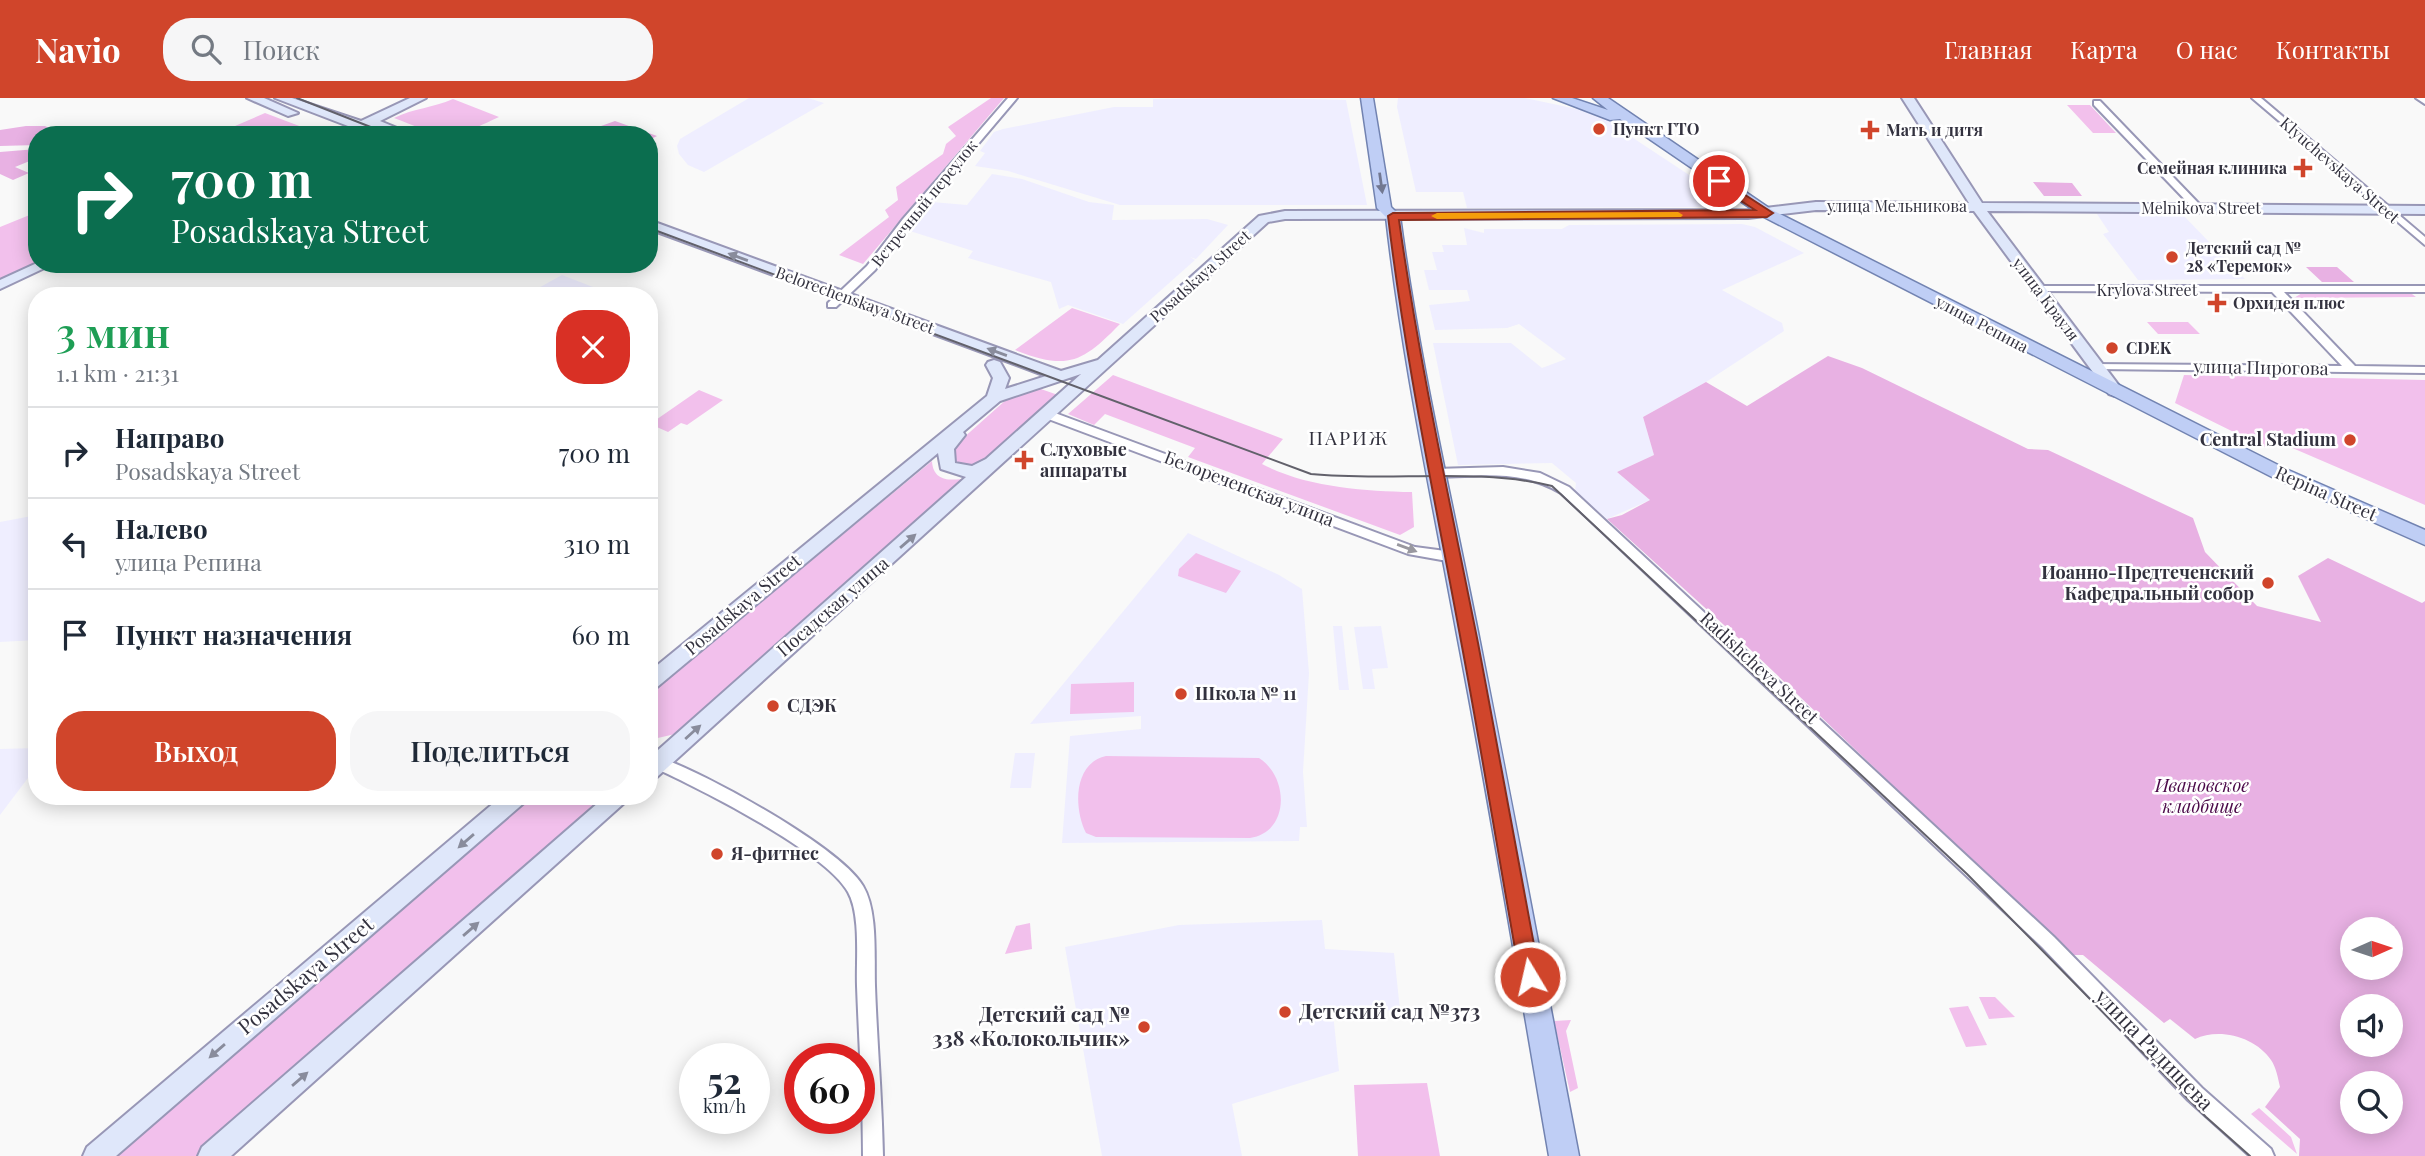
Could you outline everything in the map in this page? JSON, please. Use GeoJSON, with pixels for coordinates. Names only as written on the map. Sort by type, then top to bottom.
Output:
{"type":"FeatureCollection","features":[{"type":"Feature","properties":{"kind":"main road"},"geometry":{"type":"LineString","coordinates":[[1367,98],[1384,208],[1393,216],[1435,473],[1564,1156]]}},
{"type":"Feature","properties":{"kind":"main road"},"geometry":{"type":"LineString","coordinates":[[1379,98],[1399,208],[1393,216]]}},
{"type":"Feature","properties":{"kind":"main road"},"geometry":{"type":"LineString","coordinates":[[1559,98],[1607,113],[1663,143]]}},
{"type":"Feature","properties":{"kind":"main road","name":"улица Репина"},"geometry":{"type":"LineString","coordinates":[[1599,98],[1767,213],[1772,221],[1791,234],[1816,246],[1850,256],[2115,390]]}},
{"type":"Feature","properties":{"kind":"main road"},"geometry":{"type":"LineString","coordinates":[[1614,98],[1650,127],[1663,143]]}},
{"type":"Feature","properties":{"kind":"main road","name":"Repina Street"},"geometry":{"type":"LineString","coordinates":[[2115,390],[2279,473],[2425,538]]}},
{"type":"Feature","properties":{"kind":"street"},"geometry":{"type":"LineString","coordinates":[[253,98],[322,124],[336,126]]}},
{"type":"Feature","properties":{"kind":"street"},"geometry":{"type":"LineString","coordinates":[[281,98],[344,126]]}},
{"type":"Feature","properties":{"kind":"street"},"geometry":{"type":"LineString","coordinates":[[354,126],[420,98]]}},
{"type":"Feature","properties":{"kind":"street","name":"Встречный переулок"},"geometry":{"type":"LineString","coordinates":[[838,300],[871,268],[907,221],[1013,98]]}},
{"type":"Feature","properties":{"kind":"street","name":"улица Крауля"},"geometry":{"type":"LineString","coordinates":[[1908,98],[1978,206],[2037,289],[2115,390]]}},
{"type":"Feature","properties":{"kind":"street","name":"Klyuchevskaya Street"},"geometry":{"type":"LineString","coordinates":[[2256,98],[2425,242]]}},
{"type":"Feature","properties":{"kind":"street"},"geometry":{"type":"LineString","coordinates":[[2420,98],[2425,102]]}},
{"type":"Feature","properties":{"kind":"street"},"geometry":{"type":"LineString","coordinates":[[2097,103],[2198,208]]}},
{"type":"Feature","properties":{"kind":"street","name":"улица Мельникова"},"geometry":{"type":"LineString","coordinates":[[1746,199],[1816,206],[1978,206]]}},
{"type":"Feature","properties":{"kind":"street","name":"улица Мельникова"},"geometry":{"type":"LineString","coordinates":[[1767,213],[1816,206]]}},
{"type":"Feature","properties":{"kind":"street","name":"Melnikova Street"},"geometry":{"type":"LineString","coordinates":[[1978,206],[2425,210]]}},
{"type":"Feature","properties":{"kind":"street","name":"Posadskaya Street"},"geometry":{"type":"LineString","coordinates":[[1074,388],[1264,219],[1285,215],[1767,213]]}},
{"type":"Feature","properties":{"kind":"street","name":"Belorechenskaya Street"},"geometry":{"type":"LineString","coordinates":[[658,228],[994,365]]}},
{"type":"Feature","properties":{"kind":"street","name":"Belorechenskaya Street"},"geometry":{"type":"LineString","coordinates":[[658,241],[1062,374]]}},
{"type":"Feature","properties":{"kind":"street"},"geometry":{"type":"LineString","coordinates":[[0,285],[28,272]]}},
{"type":"Feature","properties":{"kind":"street","name":"Krylova Street"},"geometry":{"type":"LineString","coordinates":[[2037,289],[2425,289]]}},
{"type":"Feature","properties":{"kind":"street"},"geometry":{"type":"LineString","coordinates":[[2275,289],[2353,370]]}},
{"type":"Feature","properties":{"kind":"street"},"geometry":{"type":"LineString","coordinates":[[994,398],[1042,380],[1103,363]]}},
{"type":"Feature","properties":{"kind":"street"},"geometry":{"type":"LineString","coordinates":[[994,365],[1074,388]]}},
{"type":"Feature","properties":{"kind":"street"},"geometry":{"type":"LineString","coordinates":[[994,365],[1002,378],[994,398]]}},
{"type":"Feature","properties":{"kind":"street","name":"улица Пирогова"},"geometry":{"type":"LineString","coordinates":[[2096,366],[2425,370]]}},
{"type":"Feature","properties":{"kind":"street"},"geometry":{"type":"LineString","coordinates":[[1062,374],[1074,388]]}},
{"type":"Feature","properties":{"kind":"street","name":"Посадская улица"},"geometry":{"type":"LineString","coordinates":[[658,759],[1016,443],[1074,388]]}},
{"type":"Feature","properties":{"kind":"street","name":"Посадская улица"},"geometry":{"type":"LineString","coordinates":[[994,398],[967,419],[946,448],[945,460],[951,468],[964,472],[978,471],[1016,443]]}},
{"type":"Feature","properties":{"kind":"street","name":"Белореченская улица"},"geometry":{"type":"LineString","coordinates":[[1047,414],[1413,551],[1452,557]]}},
{"type":"Feature","properties":{"kind":"street","name":"Posadskaya Street"},"geometry":{"type":"LineString","coordinates":[[658,676],[967,419]]}},
{"type":"Feature","properties":{"kind":"street","name":"Radishcheva Street"},"geometry":{"type":"LineString","coordinates":[[1435,473],[1514,472],[1542,476],[1565,490],[2048,942],[2195,1094],[2264,1156]]}},
{"type":"Feature","properties":{"kind":"street"},"geometry":{"type":"LineString","coordinates":[[658,767],[809,846],[840,870],[857,890],[864,945],[872,1083],[873,1156]]}},
{"type":"Feature","properties":{"kind":"street","name":"Posadskaya Street"},"geometry":{"type":"LineString","coordinates":[[96,1156],[506,805]]}},
{"type":"Feature","properties":{"kind":"street"},"geometry":{"type":"LineString","coordinates":[[211,1156],[611,805]]}},
{"type":"Feature","properties":{"kind":"shaded area"},"geometry":{"type":"Polygon","coordinates":[[[749,98],[808,98],[824,103],[704,172],[688,165],[679,154],[677,146],[680,139],[749,98]]]}},
{"type":"Feature","properties":{"kind":"shaded area"},"geometry":{"type":"Polygon","coordinates":[[[991,98],[1004,98],[863,264],[839,255],[889,217],[885,210],[898,200],[896,187],[943,154],[946,144],[956,136],[948,127],[991,98]]]}},
{"type":"Feature","properties":{"kind":"shaded area"},"geometry":{"type":"Polygon","coordinates":[[[1398,98],[1525,98],[1600,114],[1626,128],[1621,130],[1724,198],[1724,203],[1706,207],[1467,208],[1463,192],[1416,192],[1397,107],[1398,98]]]}},
{"type":"Feature","properties":{"kind":"shaded area"},"geometry":{"type":"Polygon","coordinates":[[[453,99],[499,117],[478,126],[415,126],[394,118],[453,99]]]}},
{"type":"Feature","properties":{"kind":"shaded area"},"geometry":{"type":"Polygon","coordinates":[[[1153,99],[1346,100],[1367,205],[1120,205],[1008,171],[975,166],[985,153],[980,151],[994,132],[1003,129],[1114,107],[1153,107],[1153,99]]]}},
{"type":"Feature","properties":{"kind":"shaded area"},"geometry":{"type":"Polygon","coordinates":[[[2067,105],[2090,105],[2116,133],[2093,133],[2067,105]]]}},
{"type":"Feature","properties":{"kind":"shaded area"},"geometry":{"type":"Polygon","coordinates":[[[265,113],[299,126],[235,126],[265,113]]]}},
{"type":"Feature","properties":{"kind":"shaded area"},"geometry":{"type":"Polygon","coordinates":[[[992,174],[1022,179],[1089,202],[1114,205],[1112,220],[1207,219],[1228,225],[1196,259],[1190,257],[1195,260],[1123,324],[1068,305],[1059,309],[1051,282],[968,258],[973,251],[910,231],[932,202],[967,205],[992,174]]]}},
{"type":"Feature","properties":{"kind":"shaded area","name":"Детский сад № 28 «Теремок»"},"geometry":{"type":"Polygon","coordinates":[[[2097,214],[2182,214],[2245,279],[2138,280],[2103,234],[2109,232],[2097,214]]]}},
{"type":"Feature","properties":{"kind":"shaded area"},"geometry":{"type":"Polygon","coordinates":[[[28,216],[28,267],[0,280],[0,227],[28,216]]]}},
{"type":"Feature","properties":{"kind":"shaded area"},"geometry":{"type":"Polygon","coordinates":[[[1742,224],[1755,227],[1804,253],[1722,290],[1782,323],[1784,331],[1706,382],[1643,417],[1654,455],[1617,472],[1650,500],[1607,519],[1575,491],[1576,483],[1552,463],[1458,465],[1433,343],[1511,343],[1542,368],[1566,359],[1519,324],[1507,328],[1435,330],[1429,305],[1470,301],[1467,290],[1429,290],[1424,270],[1437,270],[1432,252],[1444,252],[1442,245],[1467,245],[1464,228],[1484,233],[1484,229],[1562,229],[1569,225],[1742,224]]]}},
{"type":"Feature","properties":{"kind":"shaded area"},"geometry":{"type":"Polygon","coordinates":[[[562,275],[593,287],[540,287],[562,275]]]}},
{"type":"Feature","properties":{"kind":"shaded area"},"geometry":{"type":"Polygon","coordinates":[[[2302,293],[2412,294],[2416,297],[2294,298],[2302,293]]]}},
{"type":"Feature","properties":{"kind":"shaded area"},"geometry":{"type":"Polygon","coordinates":[[[1072,308],[1120,324],[1094,348],[1072,360],[1048,360],[1015,350],[1072,308]]]}},
{"type":"Feature","properties":{"kind":"shaded area"},"geometry":{"type":"Polygon","coordinates":[[[2147,322],[2188,322],[2200,334],[2158,334],[2147,322]]]}},
{"type":"Feature","properties":{"kind":"shaded area"},"geometry":{"type":"Polygon","coordinates":[[[1113,375],[1283,439],[1262,464],[1279,472],[1335,486],[1412,492],[1414,527],[1400,535],[1188,457],[1195,448],[1105,414],[1094,425],[1068,414],[1113,375]]]}},
{"type":"Feature","properties":{"kind":"shaded area","name":"Central Stadium"},"geometry":{"type":"Polygon","coordinates":[[[2184,375],[2425,380],[2425,505],[2274,440],[2264,447],[2175,403],[2184,375]]]}},
{"type":"Feature","properties":{"kind":"shaded area"},"geometry":{"type":"Polygon","coordinates":[[[1038,388],[1058,395],[982,463],[961,467],[951,462],[952,448],[1007,399],[1038,388]]]}},
{"type":"Feature","properties":{"kind":"shaded area"},"geometry":{"type":"Polygon","coordinates":[[[699,390],[723,400],[687,425],[681,423],[668,432],[658,428],[658,418],[699,390]]]}},
{"type":"Feature","properties":{"kind":"shaded area"},"geometry":{"type":"Polygon","coordinates":[[[932,461],[939,476],[955,480],[967,478],[684,732],[658,738],[658,687],[932,461]]]}},
{"type":"Feature","properties":{"kind":"shaded area"},"geometry":{"type":"Polygon","coordinates":[[[28,517],[28,640],[0,642],[0,522],[28,517]]]}},
{"type":"Feature","properties":{"kind":"shaded area","name":"Школа № 11"},"geometry":{"type":"Polygon","coordinates":[[[1188,533],[1279,575],[1302,589],[1309,673],[1303,772],[1307,827],[1300,827],[1299,841],[1062,843],[1070,736],[1141,729],[1141,716],[1030,724],[1188,533]]]}},
{"type":"Feature","properties":{"kind":"shaded area"},"geometry":{"type":"Polygon","coordinates":[[[1196,553],[1241,571],[1226,593],[1178,576],[1179,569],[1196,553]]]}},
{"type":"Feature","properties":{"kind":"shaded area"},"geometry":{"type":"Polygon","coordinates":[[[1333,626],[1342,626],[1349,690],[1339,690],[1333,626]]]}},
{"type":"Feature","properties":{"kind":"shaded area"},"geometry":{"type":"Polygon","coordinates":[[[1381,626],[1388,668],[1372,669],[1375,689],[1363,689],[1354,627],[1381,626]]]}},
{"type":"Feature","properties":{"kind":"shaded area"},"geometry":{"type":"Polygon","coordinates":[[[1134,682],[1134,712],[1070,714],[1071,684],[1134,682]]]}},
{"type":"Feature","properties":{"kind":"shaded area"},"geometry":{"type":"Polygon","coordinates":[[[28,748],[28,778],[0,815],[0,749],[28,748]]]}},
{"type":"Feature","properties":{"kind":"shaded area"},"geometry":{"type":"Polygon","coordinates":[[[1015,753],[1035,753],[1031,788],[1010,788],[1015,753]]]}},
{"type":"Feature","properties":{"kind":"shaded area"},"geometry":{"type":"Polygon","coordinates":[[[1106,756],[1259,758],[1269,767],[1280,790],[1278,815],[1272,826],[1263,834],[1250,838],[1096,837],[1086,833],[1082,823],[1079,787],[1088,767],[1095,760],[1106,756]]]}},
{"type":"Feature","properties":{"kind":"shaded area"},"geometry":{"type":"Polygon","coordinates":[[[523,805],[598,805],[202,1156],[111,1156],[523,805]]]}},
{"type":"Feature","properties":{"kind":"shaded area"},"geometry":{"type":"Polygon","coordinates":[[[1322,920],[1325,949],[1394,953],[1400,1010],[1333,1013],[1339,1071],[1232,1104],[1242,1156],[1102,1156],[1065,947],[1179,925],[1322,920]]]}},
{"type":"Feature","properties":{"kind":"shaded area"},"geometry":{"type":"Polygon","coordinates":[[[1030,923],[1032,949],[1005,954],[1016,926],[1030,923]]]}},
{"type":"Feature","properties":{"kind":"shaded area"},"geometry":{"type":"Polygon","coordinates":[[[1979,997],[1995,997],[2015,1017],[1989,1019],[1979,997]]]}},
{"type":"Feature","properties":{"kind":"shaded area"},"geometry":{"type":"Polygon","coordinates":[[[1968,1006],[1987,1045],[1966,1047],[1949,1008],[1968,1006]]]}},
{"type":"Feature","properties":{"kind":"shaded area"},"geometry":{"type":"Polygon","coordinates":[[[1571,1020],[1566,1031],[1578,1088],[1570,1092],[1554,1021],[1571,1020]]]}},
{"type":"Feature","properties":{"kind":"shaded area"},"geometry":{"type":"Polygon","coordinates":[[[1427,1083],[1440,1156],[1358,1156],[1354,1085],[1427,1083]]]}},
{"type":"Feature","properties":{"kind":"shaded area"},"geometry":{"type":"Polygon","coordinates":[[[2259,1108],[2291,1137],[2297,1154],[2251,1114],[2259,1108]]]}},
{"type":"Feature","properties":{"kind":"green space"},"geometry":{"type":"Polygon","coordinates":[[[615,121],[629,126],[601,126],[615,121]]]}},
{"type":"Feature","properties":{"kind":"green space"},"geometry":{"type":"Polygon","coordinates":[[[28,126],[28,145],[0,146],[0,130],[28,126]]]}},
{"type":"Feature","properties":{"kind":"green space"},"geometry":{"type":"Polygon","coordinates":[[[28,150],[28,162],[15,167],[28,173],[13,180],[0,174],[0,152],[28,150]]]}},
{"type":"Feature","properties":{"kind":"green space"},"geometry":{"type":"Polygon","coordinates":[[[2033,182],[2072,183],[2082,196],[2044,196],[2033,182]]]}},
{"type":"Feature","properties":{"kind":"green space"},"geometry":{"type":"Polygon","coordinates":[[[2306,267],[2337,267],[2354,282],[2322,282],[2306,267]]]}},
{"type":"Feature","properties":{"kind":"green space","name":"Ивановское кладбище"},"geometry":{"type":"Polygon","coordinates":[[[1828,356],[1862,368],[2028,449],[2048,450],[2193,518],[2205,552],[2257,606],[2321,622],[2298,576],[2328,558],[2422,603],[2425,601],[2425,1156],[2299,1156],[2300,1139],[2265,1107],[2280,1087],[2274,1066],[2264,1052],[2247,1040],[2226,1034],[2195,1039],[2170,1019],[2164,1023],[2083,955],[2071,955],[1735,635],[1607,519],[1622,515],[1650,500],[1617,472],[1654,455],[1643,417],[1706,382],[1747,406],[1828,356]]]}},
{"type":"Feature","properties":{"kind":"tram line"},"geometry":{"type":"LineString","coordinates":[[297,98],[368,126]]}},
{"type":"Feature","properties":{"kind":"tram line"},"geometry":{"type":"LineString","coordinates":[[658,231],[1311,474],[1493,477],[1552,486],[1967,874],[2206,1117],[2250,1156]]}},
{"type":"Feature","properties":{"kind":"slow traffic"},"geometry":{"type":"LineString","coordinates":[[1437,216],[1678,215]]}},
{"type":"Feature","properties":{"kind":"place","name":"Пункт ГТО"},"geometry":{"type":"Point","coordinates":[1599,129]}},
{"type":"Feature","properties":{"kind":"place","name":"Мать и дитя"},"geometry":{"type":"Point","coordinates":[1870,130]}},
{"type":"Feature","properties":{"kind":"place","name":"Семейная клиника"},"geometry":{"type":"Point","coordinates":[2303,168]}},
{"type":"Feature","properties":{"kind":"place","name":"Детский сад № 28 «Теремок»"},"geometry":{"type":"Point","coordinates":[2172,257]}},
{"type":"Feature","properties":{"kind":"place","name":"Орхидея плюс"},"geometry":{"type":"Point","coordinates":[2217,303]}},
{"type":"Feature","properties":{"kind":"place","name":"CDEK"},"geometry":{"type":"Point","coordinates":[2112,348]}},
{"type":"Feature","properties":{"kind":"place","name":"Central Stadium"},"geometry":{"type":"Point","coordinates":[2350,440]}},
{"type":"Feature","properties":{"kind":"place","name":"Слуховые аппараты"},"geometry":{"type":"Point","coordinates":[1024,460]}},
{"type":"Feature","properties":{"kind":"place","name":"Иоанно-Предтеченский Кафедральный собор"},"geometry":{"type":"Point","coordinates":[2268,583]}},
{"type":"Feature","properties":{"kind":"place","name":"Школа № 11"},"geometry":{"type":"Point","coordinates":[1181,694]}},
{"type":"Feature","properties":{"kind":"place","name":"СДЭК"},"geometry":{"type":"Point","coordinates":[773,706]}},
{"type":"Feature","properties":{"kind":"place","name":"Я-фитнес"},"geometry":{"type":"Point","coordinates":[717,854]}},
{"type":"Feature","properties":{"kind":"place","name":"Детский сад №373"},"geometry":{"type":"Point","coordinates":[1285,1012]}},
{"type":"Feature","properties":{"kind":"place","name":"Детский сад № 338 «Колокольчик»"},"geometry":{"type":"Point","coordinates":[1144,1027]}},
{"type":"Feature","properties":{"kind":"district","name":"ПАРИЖ"},"geometry":{"type":"Point","coordinates":[1349,438]}},
{"type":"Feature","properties":{"kind":"route"},"geometry":{"type":"LineString","coordinates":[[1530,977],[1469,640],[1437,487],[1393,216],[1767,213],[1719,181]]}}]}
